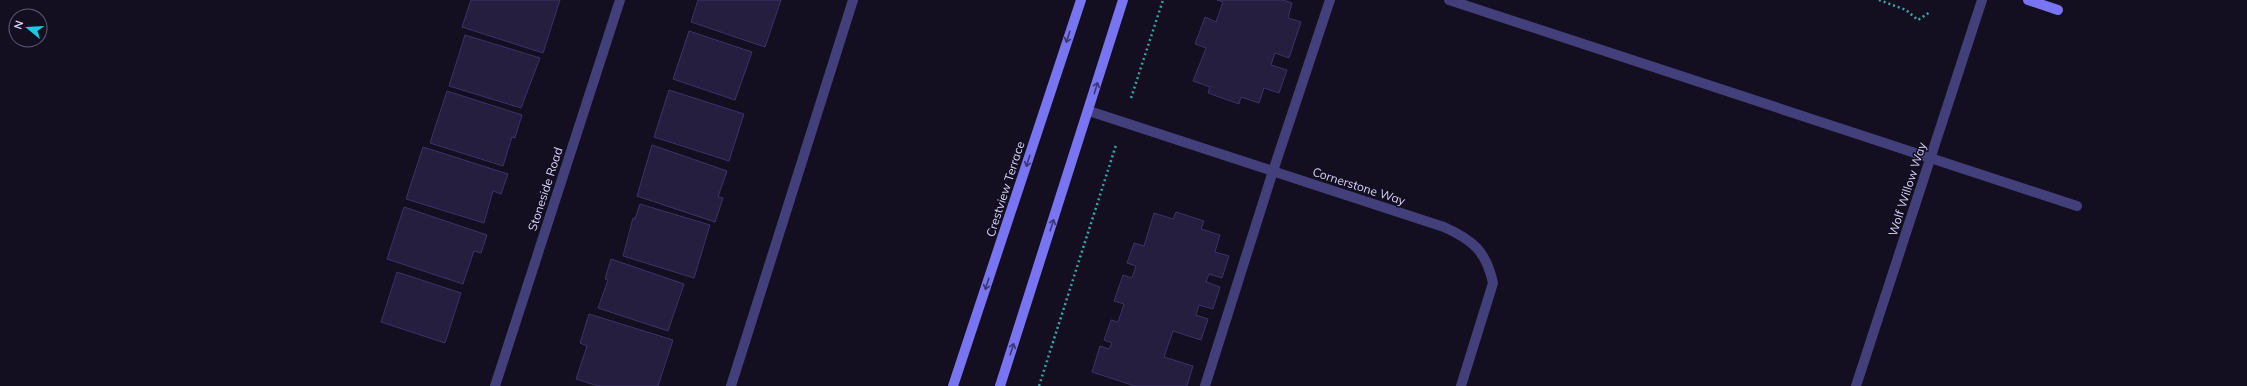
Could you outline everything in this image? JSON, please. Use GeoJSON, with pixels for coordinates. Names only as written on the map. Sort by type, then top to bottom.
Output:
{"type":"FeatureCollection","features":[{"type":"Feature","properties":{"kind":"street","name":"Stoneside Road"},"geometry":{"type":"LineString","coordinates":[[495,386],[620,0]]}},
{"type":"Feature","properties":{"kind":"street"},"geometry":{"type":"LineString","coordinates":[[731,386],[854,0]]}},
{"type":"Feature","properties":{"kind":"street","name":"Crestview Terrace"},"geometry":{"type":"LineString","coordinates":[[953,386],[1081,0]]}},
{"type":"Feature","properties":{"kind":"street"},"geometry":{"type":"LineString","coordinates":[[1000,386],[1124,0]]}},
{"type":"Feature","properties":{"kind":"street"},"geometry":{"type":"LineString","coordinates":[[1205,386],[1273,171],[1330,0]]}},
{"type":"Feature","properties":{"kind":"street"},"geometry":{"type":"LineString","coordinates":[[1449,0],[2077,206]]}},
{"type":"Feature","properties":{"kind":"street","name":"Wolf Willow Way"},"geometry":{"type":"LineString","coordinates":[[1856,386],[1982,0]]}},
{"type":"Feature","properties":{"kind":"street"},"geometry":{"type":"LineString","coordinates":[[2028,0],[2058,10]]}},
{"type":"Feature","properties":{"kind":"street","name":"Cornerstone Way"},"geometry":{"type":"LineString","coordinates":[[1089,111],[1444,227],[1463,236],[1474,244],[1490,267],[1493,283],[1461,386]]}},
{"type":"Feature","properties":{"kind":"path"},"geometry":{"type":"LineString","coordinates":[[1136,83],[1163,0]]}},
{"type":"Feature","properties":{"kind":"path"},"geometry":{"type":"LineString","coordinates":[[1879,0],[1906,10],[1918,20],[1930,12]]}},
{"type":"Feature","properties":{"kind":"path"},"geometry":{"type":"LineString","coordinates":[[1038,386],[1111,160]]}},
{"type":"Feature","properties":{"kind":"building"},"geometry":{"type":"Polygon","coordinates":[[[471,0],[560,0],[543,53],[462,27],[471,0]]]}},
{"type":"Feature","properties":{"kind":"building"},"geometry":{"type":"Polygon","coordinates":[[[698,0],[781,0],[765,47],[691,22],[698,0]]]}},
{"type":"Feature","properties":{"kind":"building"},"geometry":{"type":"Polygon","coordinates":[[[1217,0],[1283,0],[1292,3],[1288,18],[1301,22],[1289,58],[1275,53],[1271,65],[1287,70],[1279,93],[1264,88],[1259,103],[1241,97],[1239,104],[1208,93],[1210,87],[1193,81],[1206,48],[1195,44],[1205,17],[1216,22],[1223,2],[1217,0]]]}},
{"type":"Feature","properties":{"kind":"building"},"geometry":{"type":"Polygon","coordinates":[[[689,31],[752,52],[735,100],[673,79],[689,31]]]}},
{"type":"Feature","properties":{"kind":"building"},"geometry":{"type":"Polygon","coordinates":[[[465,35],[540,58],[521,108],[449,86],[465,35]]]}},
{"type":"Feature","properties":{"kind":"building"},"geometry":{"type":"Polygon","coordinates":[[[669,90],[744,114],[729,161],[654,137],[669,90]]]}},
{"type":"Feature","properties":{"kind":"building"},"geometry":{"type":"Polygon","coordinates":[[[447,91],[522,115],[515,138],[512,137],[503,166],[430,143],[447,91]]]}},
{"type":"Feature","properties":{"kind":"building"},"geometry":{"type":"Polygon","coordinates":[[[652,145],[727,171],[718,197],[723,198],[715,222],[637,196],[652,145]]]}},
{"type":"Feature","properties":{"kind":"building"},"geometry":{"type":"Polygon","coordinates":[[[423,147],[508,174],[501,194],[493,191],[484,223],[406,199],[423,147]]]}},
{"type":"Feature","properties":{"kind":"building"},"geometry":{"type":"Polygon","coordinates":[[[640,204],[710,225],[694,278],[623,256],[633,218],[635,219],[640,204]]]}},
{"type":"Feature","properties":{"kind":"building"},"geometry":{"type":"Polygon","coordinates":[[[404,207],[487,235],[481,253],[474,251],[463,284],[387,259],[404,207]]]}},
{"type":"Feature","properties":{"kind":"building"},"geometry":{"type":"Polygon","coordinates":[[[1176,212],[1204,221],[1201,229],[1220,235],[1215,252],[1229,256],[1222,278],[1209,274],[1206,282],[1220,287],[1213,309],[1199,305],[1196,315],[1208,319],[1201,340],[1173,331],[1164,357],[1193,366],[1187,386],[1135,386],[1092,372],[1100,346],[1109,349],[1112,343],[1104,340],[1111,320],[1118,322],[1124,304],[1114,301],[1123,275],[1132,278],[1136,266],[1127,263],[1134,243],[1144,246],[1154,213],[1173,219],[1176,212]]]}},
{"type":"Feature","properties":{"kind":"building"},"geometry":{"type":"Polygon","coordinates":[[[611,259],[684,284],[668,331],[598,308],[608,280],[605,279],[611,259]]]}},
{"type":"Feature","properties":{"kind":"building"},"geometry":{"type":"Polygon","coordinates":[[[397,272],[461,293],[445,343],[381,322],[397,272]]]}},
{"type":"Feature","properties":{"kind":"building"},"geometry":{"type":"Polygon","coordinates":[[[589,314],[673,340],[658,386],[598,386],[576,379],[587,346],[580,343],[589,314]]]}}]}
